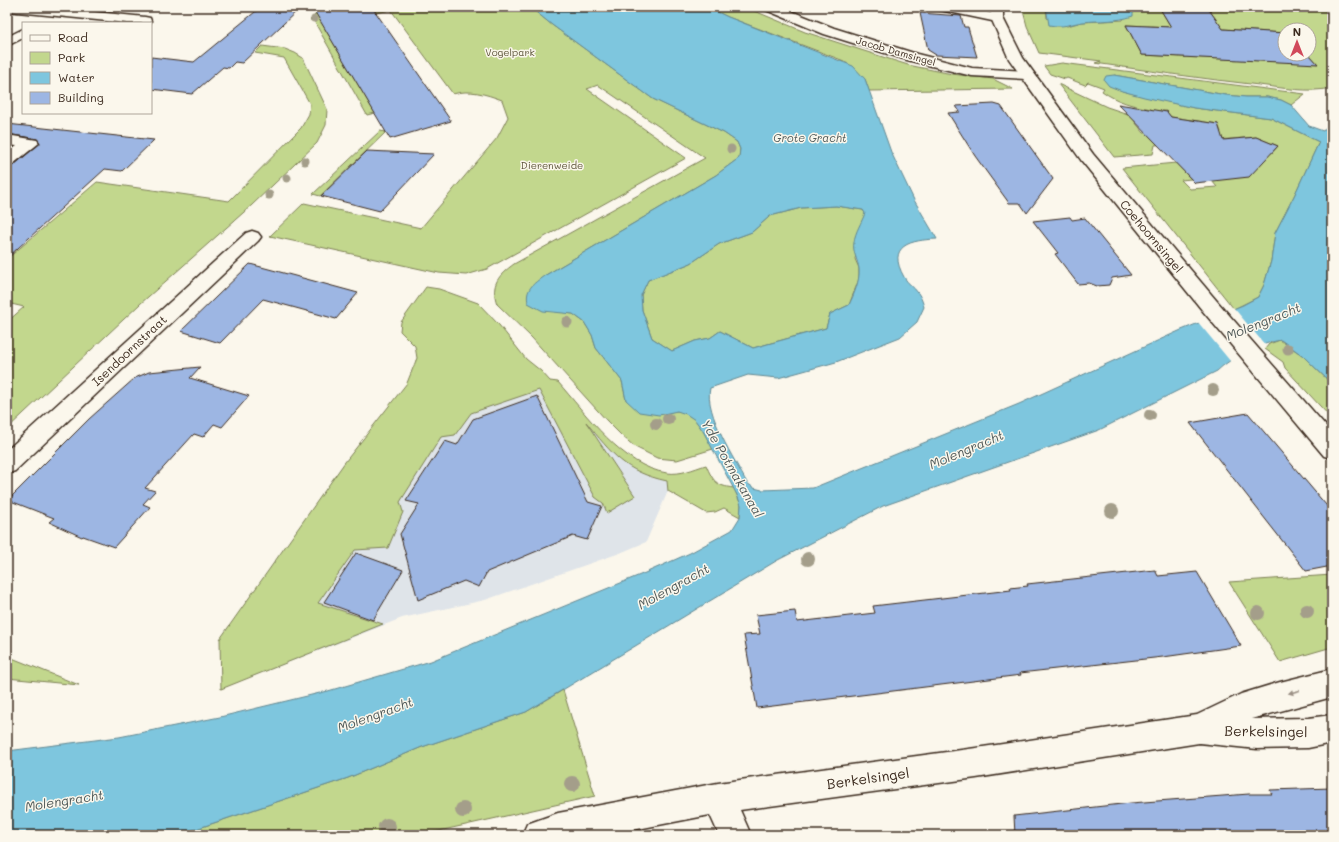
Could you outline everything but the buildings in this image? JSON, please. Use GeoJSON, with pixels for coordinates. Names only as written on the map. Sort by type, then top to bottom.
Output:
{"type":"FeatureCollection","features":[{"type":"Feature","properties":{"kind":"street"},"geometry":{"type":"LineString","coordinates":[[7,7],[145,21]]}},
{"type":"Feature","properties":{"kind":"street","name":"Jacob Damsingel"},"geometry":{"type":"LineString","coordinates":[[770,7],[829,31],[912,57],[972,72],[1026,75]]}},
{"type":"Feature","properties":{"kind":"street"},"geometry":{"type":"LineString","coordinates":[[44,22],[61,12]]}},
{"type":"Feature","properties":{"kind":"street","name":"Coehoornsingel"},"geometry":{"type":"LineString","coordinates":[[997,13],[1016,59],[1026,75],[1087,157],[1209,305],[1332,449]]}},
{"type":"Feature","properties":{"kind":"street"},"geometry":{"type":"LineString","coordinates":[[7,42],[22,34]]}},
{"type":"Feature","properties":{"kind":"street"},"geometry":{"type":"LineString","coordinates":[[7,140],[31,143],[7,162]]}},
{"type":"Feature","properties":{"kind":"street","name":"Isendoornstraat"},"geometry":{"type":"LineString","coordinates":[[7,464],[252,237]]}},
{"type":"Feature","properties":{"kind":"street","name":"Berkelsingel"},"geometry":{"type":"LineString","coordinates":[[1199,729],[1241,708],[1280,696],[1332,683]]}},
{"type":"Feature","properties":{"kind":"street","name":"Berkelsingel"},"geometry":{"type":"LineString","coordinates":[[538,835],[558,829],[718,798],[984,762],[1199,729],[1257,734],[1308,733],[1332,729]]}},
{"type":"Feature","properties":{"kind":"street"},"geometry":{"type":"LineString","coordinates":[[718,798],[736,835]]}},
{"type":"Feature","properties":{"kind":"lane"},"geometry":{"type":"LineString","coordinates":[[940,7],[997,13]]}},
{"type":"Feature","properties":{"kind":"shaded area"},"geometry":{"type":"Polygon","coordinates":[[[541,371],[608,449],[653,478],[667,481],[668,491],[646,542],[620,553],[485,600],[402,618],[221,689],[220,639],[345,462],[541,371]]]}},
{"type":"Feature","properties":{"kind":"green space"},"geometry":{"type":"Polygon","coordinates":[[[372,7],[530,7],[552,25],[653,99],[724,133],[737,142],[740,149],[739,158],[716,175],[544,276],[559,312],[573,314],[584,322],[592,335],[596,348],[622,381],[626,400],[657,414],[675,411],[688,415],[698,424],[713,449],[677,460],[657,458],[635,447],[607,421],[532,338],[497,304],[495,297],[495,285],[500,276],[514,264],[705,158],[598,85],[587,89],[686,158],[487,269],[466,275],[439,273],[270,236],[304,203],[421,228],[497,138],[508,117],[502,100],[471,92],[453,94],[391,10],[376,13],[372,7]]]}},
{"type":"Feature","properties":{"kind":"green space"},"geometry":{"type":"Polygon","coordinates":[[[707,7],[745,7],[805,32],[908,65],[952,74],[993,79],[1013,89],[869,91],[865,79],[844,61],[728,17],[707,7]]]}},
{"type":"Feature","properties":{"kind":"green space"},"geometry":{"type":"Polygon","coordinates":[[[1022,7],[1046,7],[1047,18],[1067,26],[1082,22],[1123,20],[1127,7],[1159,7],[1171,27],[1126,25],[1142,55],[1317,63],[1317,22],[1277,22],[1277,32],[1223,29],[1207,7],[1332,7],[1332,88],[1314,90],[1286,89],[1197,78],[1095,63],[1101,61],[1039,53],[1027,26],[1022,7]]]}},
{"type":"Feature","properties":{"kind":"green space"},"geometry":{"type":"Polygon","coordinates":[[[316,14],[322,15],[318,17],[375,113],[367,115],[314,21],[310,20],[316,14]]]}},
{"type":"Feature","properties":{"kind":"green space"},"geometry":{"type":"Polygon","coordinates":[[[262,46],[285,49],[303,58],[327,109],[326,125],[317,143],[252,205],[140,304],[7,429],[7,322],[24,307],[7,303],[7,259],[97,182],[229,201],[301,128],[309,114],[310,104],[284,58],[255,53],[262,46]]]}},
{"type":"Feature","properties":{"kind":"green space"},"geometry":{"type":"Polygon","coordinates":[[[1062,63],[1305,94],[1291,105],[1281,100],[1267,97],[1226,95],[1114,75],[1122,91],[1194,108],[1271,118],[1319,142],[1275,233],[1271,261],[1264,285],[1258,297],[1234,309],[1122,168],[1176,163],[1191,179],[1181,180],[1190,189],[1217,187],[1212,181],[1248,147],[1272,153],[1278,146],[1256,137],[1155,145],[1153,154],[1114,157],[1058,84],[1107,107],[1134,116],[1135,122],[1144,133],[1221,132],[1218,124],[1171,117],[1166,111],[1153,111],[1151,109],[1126,103],[1102,91],[1104,88],[1088,82],[1085,85],[1067,78],[1065,79],[1050,74],[1044,66],[1062,63]]]}},
{"type":"Feature","properties":{"kind":"green space"},"geometry":{"type":"Polygon","coordinates":[[[380,131],[386,132],[320,196],[313,194],[380,131]]]}},
{"type":"Feature","properties":{"kind":"green space"},"geometry":{"type":"Polygon","coordinates":[[[836,206],[863,210],[865,213],[855,259],[859,268],[859,279],[849,305],[830,314],[826,328],[753,348],[720,331],[710,338],[695,341],[672,351],[652,338],[642,310],[641,295],[648,280],[691,263],[719,244],[752,232],[770,216],[801,208],[836,206]]]}},
{"type":"Feature","properties":{"kind":"green space"},"geometry":{"type":"Polygon","coordinates":[[[426,287],[439,289],[478,303],[499,325],[526,359],[541,371],[550,381],[558,382],[606,437],[635,461],[651,469],[667,473],[687,471],[706,465],[716,482],[723,486],[734,488],[741,505],[740,517],[724,508],[715,512],[706,513],[668,491],[667,481],[640,472],[620,460],[586,422],[635,496],[607,513],[603,503],[595,497],[539,390],[471,413],[455,435],[441,437],[400,502],[403,512],[388,548],[355,550],[318,603],[383,624],[221,689],[220,639],[345,462],[407,383],[417,358],[415,346],[400,331],[401,322],[426,287]]]}},
{"type":"Feature","properties":{"kind":"green space"},"geometry":{"type":"Polygon","coordinates":[[[1280,340],[1302,355],[1332,384],[1332,419],[1285,368],[1283,362],[1265,349],[1269,344],[1280,340]]]}},
{"type":"Feature","properties":{"kind":"green space"},"geometry":{"type":"Polygon","coordinates":[[[1332,575],[1332,647],[1280,662],[1229,582],[1332,575]]]}},
{"type":"Feature","properties":{"kind":"green space"},"geometry":{"type":"Polygon","coordinates":[[[7,656],[79,685],[7,678],[7,656]]]}},
{"type":"Feature","properties":{"kind":"green space"},"geometry":{"type":"Polygon","coordinates":[[[563,690],[595,796],[421,835],[178,835],[348,778],[422,747],[526,712],[563,690]]]}},
{"type":"Feature","properties":{"kind":"water"},"geometry":{"type":"Polygon","coordinates":[[[530,7],[707,7],[728,17],[853,66],[865,79],[891,152],[914,200],[937,239],[910,243],[904,246],[900,251],[898,258],[899,266],[905,279],[919,295],[924,307],[917,322],[900,337],[836,362],[778,378],[748,375],[710,388],[709,398],[716,423],[728,449],[747,483],[754,488],[762,490],[813,488],[1019,404],[1179,331],[1243,305],[1258,297],[1264,285],[1271,261],[1275,233],[1319,142],[1271,118],[1194,108],[1122,91],[1109,86],[1104,80],[1106,76],[1114,75],[1226,95],[1267,97],[1281,100],[1291,105],[1309,126],[1323,131],[1332,120],[1332,384],[1302,355],[1281,340],[1265,344],[1247,351],[1217,371],[1099,430],[883,506],[776,561],[526,712],[422,747],[348,778],[178,835],[7,835],[7,751],[119,737],[220,717],[328,691],[431,661],[645,573],[690,553],[732,530],[740,517],[741,505],[703,431],[695,420],[686,414],[677,411],[659,415],[639,412],[626,400],[622,381],[596,348],[592,335],[584,322],[573,314],[543,311],[528,303],[527,298],[531,287],[544,276],[716,175],[739,158],[740,149],[737,142],[724,133],[653,99],[552,25],[530,7]],[[836,206],[801,208],[770,216],[752,232],[719,244],[691,263],[648,280],[641,295],[642,310],[652,338],[672,351],[695,341],[710,338],[720,331],[753,348],[826,328],[830,314],[849,305],[859,278],[858,262],[854,253],[854,246],[856,235],[865,213],[863,210],[836,206]]]}},
{"type":"Feature","properties":{"kind":"water"},"geometry":{"type":"Polygon","coordinates":[[[1046,7],[1127,7],[1133,11],[1133,16],[1114,20],[1054,26],[1049,25],[1046,7]]]}},
{"type":"Feature","properties":{"kind":"pier"},"geometry":{"type":"Polygon","coordinates":[[[1233,307],[1266,346],[1231,362],[1197,321],[1233,307]]]}},
{"type":"Feature","properties":{"kind":"park label","name":"Vogelpark"},"geometry":{"type":"Point","coordinates":[510,52]}},
{"type":"Feature","properties":{"kind":"park label","name":"Dierenweide"},"geometry":{"type":"Point","coordinates":[552,165]}},
{"type":"Feature","properties":{"kind":"water label","name":"Grote Gracht"},"geometry":{"type":"Point","coordinates":[810,137]}},
{"type":"Feature","properties":{"kind":"water label","name":"Molengracht"},"geometry":{"type":"Point","coordinates":[1263,321]}},
{"type":"Feature","properties":{"kind":"water label","name":"Molengracht"},"geometry":{"type":"Point","coordinates":[966,449]}},
{"type":"Feature","properties":{"kind":"water label","name":"Yde Potmakanaal"},"geometry":{"type":"Point","coordinates":[733,468]}},
{"type":"Feature","properties":{"kind":"water label","name":"Molengracht"},"geometry":{"type":"Point","coordinates":[673,586]}},
{"type":"Feature","properties":{"kind":"water label","name":"Molengracht"},"geometry":{"type":"Point","coordinates":[375,714]}},
{"type":"Feature","properties":{"kind":"water label","name":"Molengracht"},"geometry":{"type":"Point","coordinates":[64,800]}}]}
